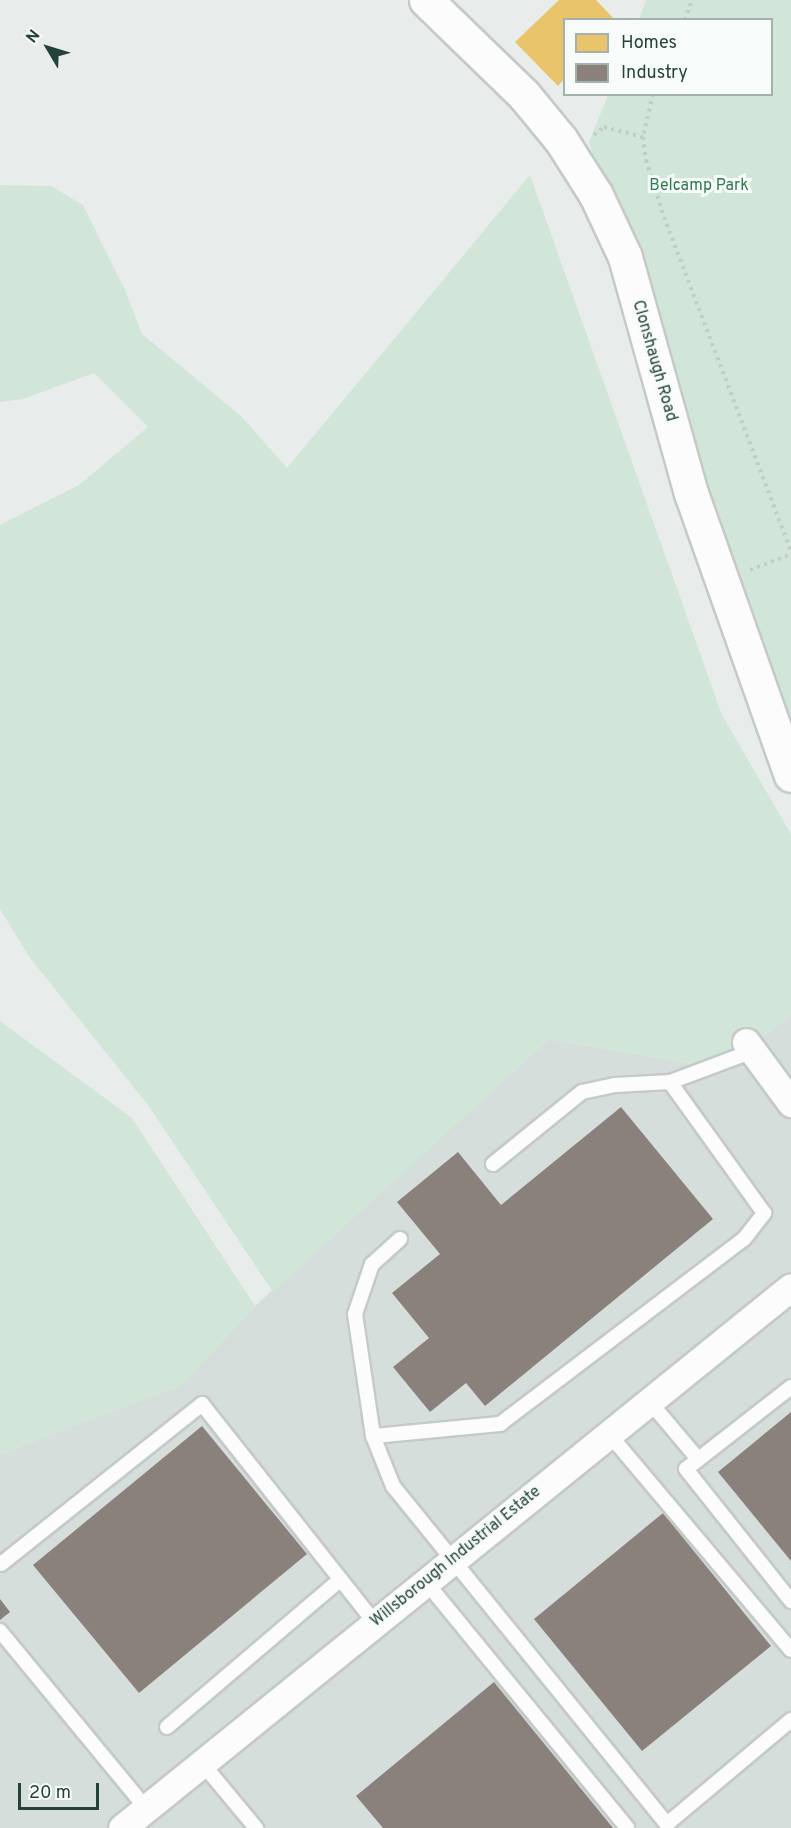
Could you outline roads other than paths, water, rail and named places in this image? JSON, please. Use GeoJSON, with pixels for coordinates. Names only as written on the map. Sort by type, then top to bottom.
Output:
{"type":"FeatureCollection","features":[{"type":"Feature","properties":{"kind":"street","name":"Clonshaugh Road"},"geometry":{"type":"LineString","coordinates":[[426,0],[524,95],[570,153],[596,195],[625,256],[691,493],[791,775]]}},
{"type":"Feature","properties":{"kind":"street"},"geometry":{"type":"LineString","coordinates":[[750,1046],[791,1103]]}},
{"type":"Feature","properties":{"kind":"street","name":"Willsborough Industrial Estate"},"geometry":{"type":"LineString","coordinates":[[122,1828],[791,1287]]}},
{"type":"Feature","properties":{"kind":"lane"},"geometry":{"type":"LineString","coordinates":[[494,1164],[582,1092],[615,1085],[670,1082],[750,1046]]}},
{"type":"Feature","properties":{"kind":"lane"},"geometry":{"type":"LineString","coordinates":[[373,1436],[500,1424],[744,1239],[764,1213],[670,1082]]}},
{"type":"Feature","properties":{"kind":"lane"},"geometry":{"type":"LineString","coordinates":[[399,1239],[372,1264],[356,1314],[373,1436],[393,1486],[667,1824],[791,1720]]}},
{"type":"Feature","properties":{"kind":"lane"},"geometry":{"type":"LineString","coordinates":[[791,1388],[686,1469],[791,1601]]}},
{"type":"Feature","properties":{"kind":"lane"},"geometry":{"type":"LineString","coordinates":[[649,1401],[698,1459]]}},
{"type":"Feature","properties":{"kind":"lane"},"geometry":{"type":"LineString","coordinates":[[1,1564],[202,1404],[375,1623]]}},
{"type":"Feature","properties":{"kind":"lane"},"geometry":{"type":"LineString","coordinates":[[609,1434],[791,1650]]}},
{"type":"Feature","properties":{"kind":"lane"},"geometry":{"type":"LineString","coordinates":[[167,1727],[340,1580]]}},
{"type":"Feature","properties":{"kind":"lane"},"geometry":{"type":"LineString","coordinates":[[426,1582],[627,1828]]}},
{"type":"Feature","properties":{"kind":"lane"},"geometry":{"type":"LineString","coordinates":[[0,1631],[146,1808]]}},
{"type":"Feature","properties":{"kind":"lane"},"geometry":{"type":"LineString","coordinates":[[202,1763],[256,1828]]}},
{"type":"Feature","properties":{"kind":"park label","name":"Belcamp Park"},"geometry":{"type":"Point","coordinates":[699,186]}}]}
